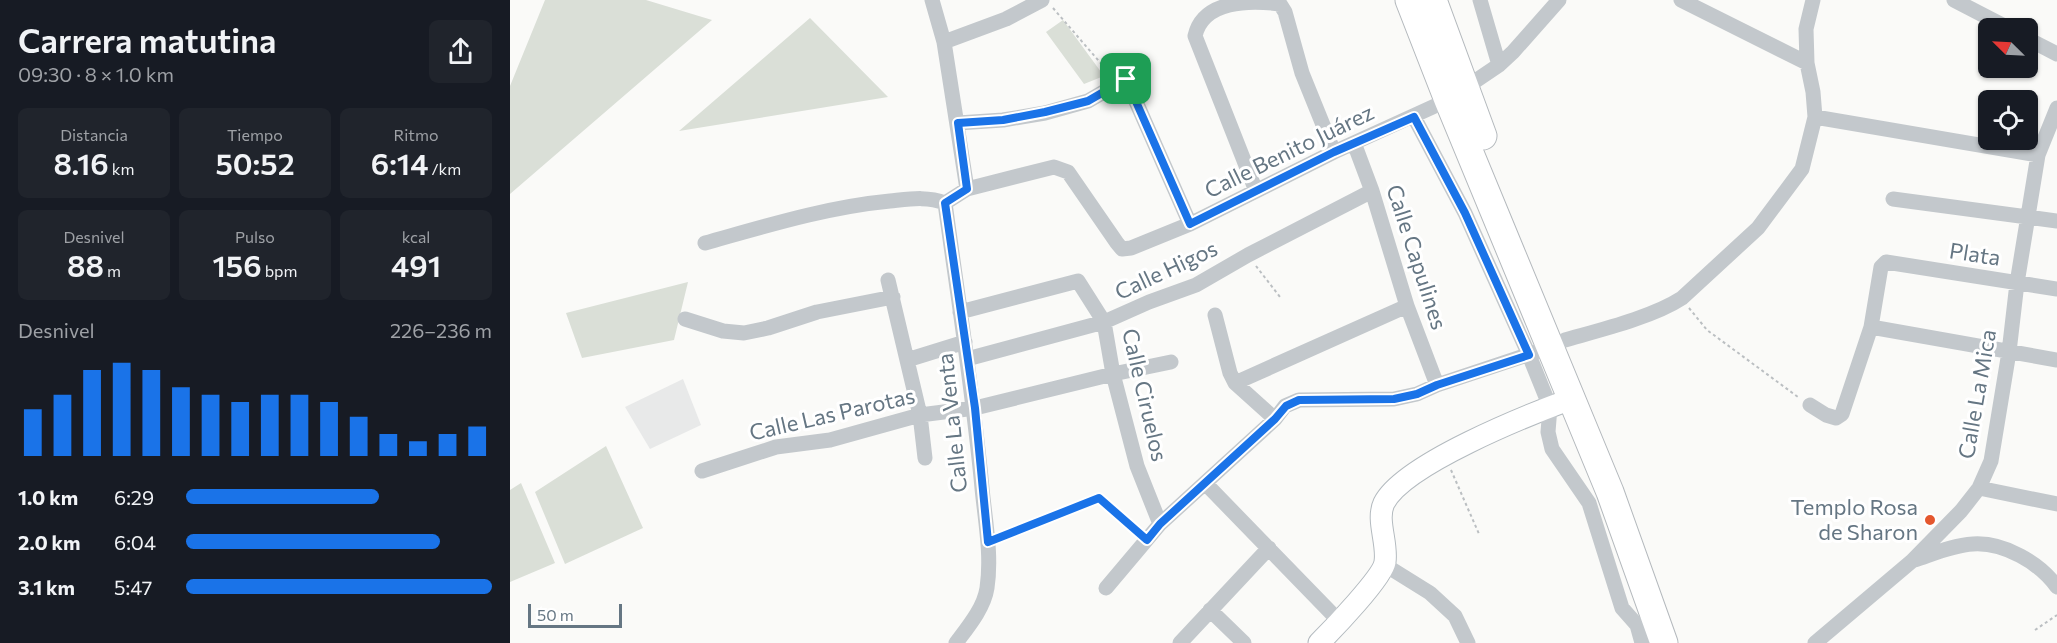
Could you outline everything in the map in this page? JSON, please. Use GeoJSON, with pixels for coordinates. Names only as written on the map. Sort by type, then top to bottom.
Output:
{"type":"FeatureCollection","features":[{"type":"Feature","properties":{"kind":"highway"},"geometry":{"type":"LineString","coordinates":[[1409,0],[1465,88]]}},
{"type":"Feature","properties":{"kind":"highway"},"geometry":{"type":"LineString","coordinates":[[1433,0],[1465,88],[1548,347],[1560,403],[1610,492],[1664,643]]}},
{"type":"Feature","properties":{"kind":"highway"},"geometry":{"type":"LineString","coordinates":[[1548,347],[1681,643]]}},
{"type":"Feature","properties":{"kind":"street"},"geometry":{"type":"LineString","coordinates":[[932,0],[944,42],[967,189]]}},
{"type":"Feature","properties":{"kind":"street"},"geometry":{"type":"LineString","coordinates":[[1480,0],[1499,65]]}},
{"type":"Feature","properties":{"kind":"street","name":"Calle Benito Juárez"},"geometry":{"type":"LineString","coordinates":[[940,201],[967,189],[1054,167],[1068,172],[1122,249],[1131,248],[1190,224],[1334,152],[1414,117],[1465,88],[1499,65],[1513,52],[1559,0]]}},
{"type":"Feature","properties":{"kind":"street"},"geometry":{"type":"LineString","coordinates":[[1683,0],[1807,63]]}},
{"type":"Feature","properties":{"kind":"street"},"geometry":{"type":"LineString","coordinates":[[1106,588],[1160,524],[1275,419],[1286,406],[1299,400],[1394,399],[1417,394],[1437,385],[1651,313],[1672,305],[1682,298],[1758,228],[1802,169],[1815,117],[1814,92],[1807,63],[1806,29],[1813,0]]}},
{"type":"Feature","properties":{"kind":"street"},"geometry":{"type":"LineString","coordinates":[[1954,0],[1989,18]]}},
{"type":"Feature","properties":{"kind":"street"},"geometry":{"type":"LineString","coordinates":[[1256,191],[1195,36],[1197,24],[1215,7],[1240,1],[1280,4],[1285,12],[1302,73],[1334,152]]}},
{"type":"Feature","properties":{"kind":"street"},"geometry":{"type":"LineString","coordinates":[[944,42],[1048,4]]}},
{"type":"Feature","properties":{"kind":"street"},"geometry":{"type":"LineString","coordinates":[[2038,44],[2057,54]]}},
{"type":"Feature","properties":{"kind":"street"},"geometry":{"type":"LineString","coordinates":[[958,123],[1003,120],[1078,104],[1088,101],[1126,79],[1190,224]]}},
{"type":"Feature","properties":{"kind":"street","name":"Calle La Mica"},"geometry":{"type":"LineString","coordinates":[[1815,643],[1912,561],[1961,512],[1979,488],[1991,461],[2038,155],[2057,108]]}},
{"type":"Feature","properties":{"kind":"street"},"geometry":{"type":"LineString","coordinates":[[1414,117],[1465,213],[1548,347]]}},
{"type":"Feature","properties":{"kind":"street"},"geometry":{"type":"LineString","coordinates":[[1815,117],[2038,155]]}},
{"type":"Feature","properties":{"kind":"street","name":"Calle Capulines"},"geometry":{"type":"LineString","coordinates":[[1354,143],[1372,191],[1407,306],[1437,385]]}},
{"type":"Feature","properties":{"kind":"street","name":"Calle Higos"},"geometry":{"type":"LineString","coordinates":[[967,359],[1104,322],[1196,285],[1248,255],[1372,191]]}},
{"type":"Feature","properties":{"kind":"street"},"geometry":{"type":"LineString","coordinates":[[705,243],[798,217],[866,204],[925,198],[940,201]]}},
{"type":"Feature","properties":{"kind":"street"},"geometry":{"type":"LineString","coordinates":[[1893,199],[2057,221]]}},
{"type":"Feature","properties":{"kind":"street","name":"Calle La Venta"},"geometry":{"type":"LineString","coordinates":[[940,201],[975,408],[988,542],[987,590],[982,605],[956,643]]}},
{"type":"Feature","properties":{"kind":"street","name":"Plata"},"geometry":{"type":"LineString","coordinates":[[1870,327],[1883,264],[2057,289]]}},
{"type":"Feature","properties":{"kind":"street"},"geometry":{"type":"LineString","coordinates":[[888,280],[920,415],[925,458]]}},
{"type":"Feature","properties":{"kind":"street","name":"Calle Ciruelos"},"geometry":{"type":"LineString","coordinates":[[960,312],[1078,281],[1104,322],[1113,374],[1137,466],[1160,524]]}},
{"type":"Feature","properties":{"kind":"street"},"geometry":{"type":"LineString","coordinates":[[685,319],[723,330],[744,333],[768,328],[817,312],[893,297]]}},
{"type":"Feature","properties":{"kind":"street"},"geometry":{"type":"LineString","coordinates":[[1235,383],[1407,306]]}},
{"type":"Feature","properties":{"kind":"street"},"geometry":{"type":"LineString","coordinates":[[1215,315],[1230,373],[1235,383],[1275,419]]}},
{"type":"Feature","properties":{"kind":"street"},"geometry":{"type":"LineString","coordinates":[[1810,405],[1836,418],[1842,414],[1870,327],[2057,360]]}},
{"type":"Feature","properties":{"kind":"street"},"geometry":{"type":"LineString","coordinates":[[907,360],[965,342]]}},
{"type":"Feature","properties":{"kind":"street","name":"Calle Las Parotas"},"geometry":{"type":"LineString","coordinates":[[702,471],[776,447],[830,440],[920,415],[975,408],[1171,362]]}},
{"type":"Feature","properties":{"kind":"street"},"geometry":{"type":"LineString","coordinates":[[1319,643],[1340,622],[1385,565],[1383,505],[1393,490],[1444,454],[1560,403]]}},
{"type":"Feature","properties":{"kind":"street"},"geometry":{"type":"LineString","coordinates":[[1560,403],[1548,432],[1552,449],[1589,503],[1622,608],[1638,625],[1642,643]]}},
{"type":"Feature","properties":{"kind":"street"},"geometry":{"type":"LineString","coordinates":[[1205,483],[1340,622]]}},
{"type":"Feature","properties":{"kind":"street"},"geometry":{"type":"LineString","coordinates":[[1979,488],[2057,504]]}},
{"type":"Feature","properties":{"kind":"street"},"geometry":{"type":"LineString","coordinates":[[1912,561],[1952,548],[1974,544],[2002,549],[2025,559],[2049,576],[2057,587]]}},
{"type":"Feature","properties":{"kind":"street"},"geometry":{"type":"LineString","coordinates":[[1180,643],[1269,548]]}},
{"type":"Feature","properties":{"kind":"street"},"geometry":{"type":"LineString","coordinates":[[1385,565],[1430,593],[1455,616],[1468,643]]}},
{"type":"Feature","properties":{"kind":"street"},"geometry":{"type":"LineString","coordinates":[[1210,610],[1244,643]]}},
{"type":"Feature","properties":{"kind":"path"},"geometry":{"type":"LineString","coordinates":[[1048,4],[1104,67],[1126,79]]}},
{"type":"Feature","properties":{"kind":"path"},"geometry":{"type":"LineString","coordinates":[[1248,255],[1280,297]]}},
{"type":"Feature","properties":{"kind":"path"},"geometry":{"type":"LineString","coordinates":[[1682,298],[1707,330],[1782,387],[1810,405]]}},
{"type":"Feature","properties":{"kind":"path"},"geometry":{"type":"LineString","coordinates":[[1444,454],[1479,534]]}},
{"type":"Feature","properties":{"kind":"path"},"geometry":{"type":"LineString","coordinates":[[988,542],[1099,498],[1147,540]]}},
{"type":"Feature","properties":{"kind":"path"},"geometry":{"type":"LineString","coordinates":[[2035,630],[2057,615]]}},
{"type":"Feature","properties":{"kind":"shaded area"},"geometry":{"type":"Polygon","coordinates":[[[545,0],[646,0],[712,20],[510,194],[510,86],[545,0]]]}},
{"type":"Feature","properties":{"kind":"shaded area"},"geometry":{"type":"Polygon","coordinates":[[[810,18],[888,97],[679,131],[810,18]]]}},
{"type":"Feature","properties":{"kind":"shaded area"},"geometry":{"type":"Polygon","coordinates":[[[1063,20],[1104,76],[1084,84],[1046,32],[1063,20]]]}},
{"type":"Feature","properties":{"kind":"shaded area"},"geometry":{"type":"Polygon","coordinates":[[[688,282],[674,340],[582,358],[566,313],[688,282]]]}},
{"type":"Feature","properties":{"kind":"shaded area"},"geometry":{"type":"Polygon","coordinates":[[[683,379],[701,425],[650,449],[625,407],[683,379]]]}},
{"type":"Feature","properties":{"kind":"shaded area"},"geometry":{"type":"Polygon","coordinates":[[[606,446],[643,528],[565,564],[535,492],[606,446]]]}},
{"type":"Feature","properties":{"kind":"shaded area"},"geometry":{"type":"Polygon","coordinates":[[[521,483],[555,563],[510,582],[510,490],[521,483]]]}},
{"type":"Feature","properties":{"kind":"place","name":"Templo Rosa de Sharon"},"geometry":{"type":"Point","coordinates":[1930,520]}},
{"type":"Feature","properties":{"kind":"route"},"geometry":{"type":"LineString","coordinates":[[1126,79],[1190,224],[1334,152],[1414,117],[1465,213],[1529,355],[1437,385],[1417,394],[1394,399],[1299,400],[1286,406],[1275,419],[1160,524],[1147,540],[1099,498],[988,542],[975,408],[945,203],[967,189],[958,123],[1003,120],[1088,101],[1126,79]]}}]}
